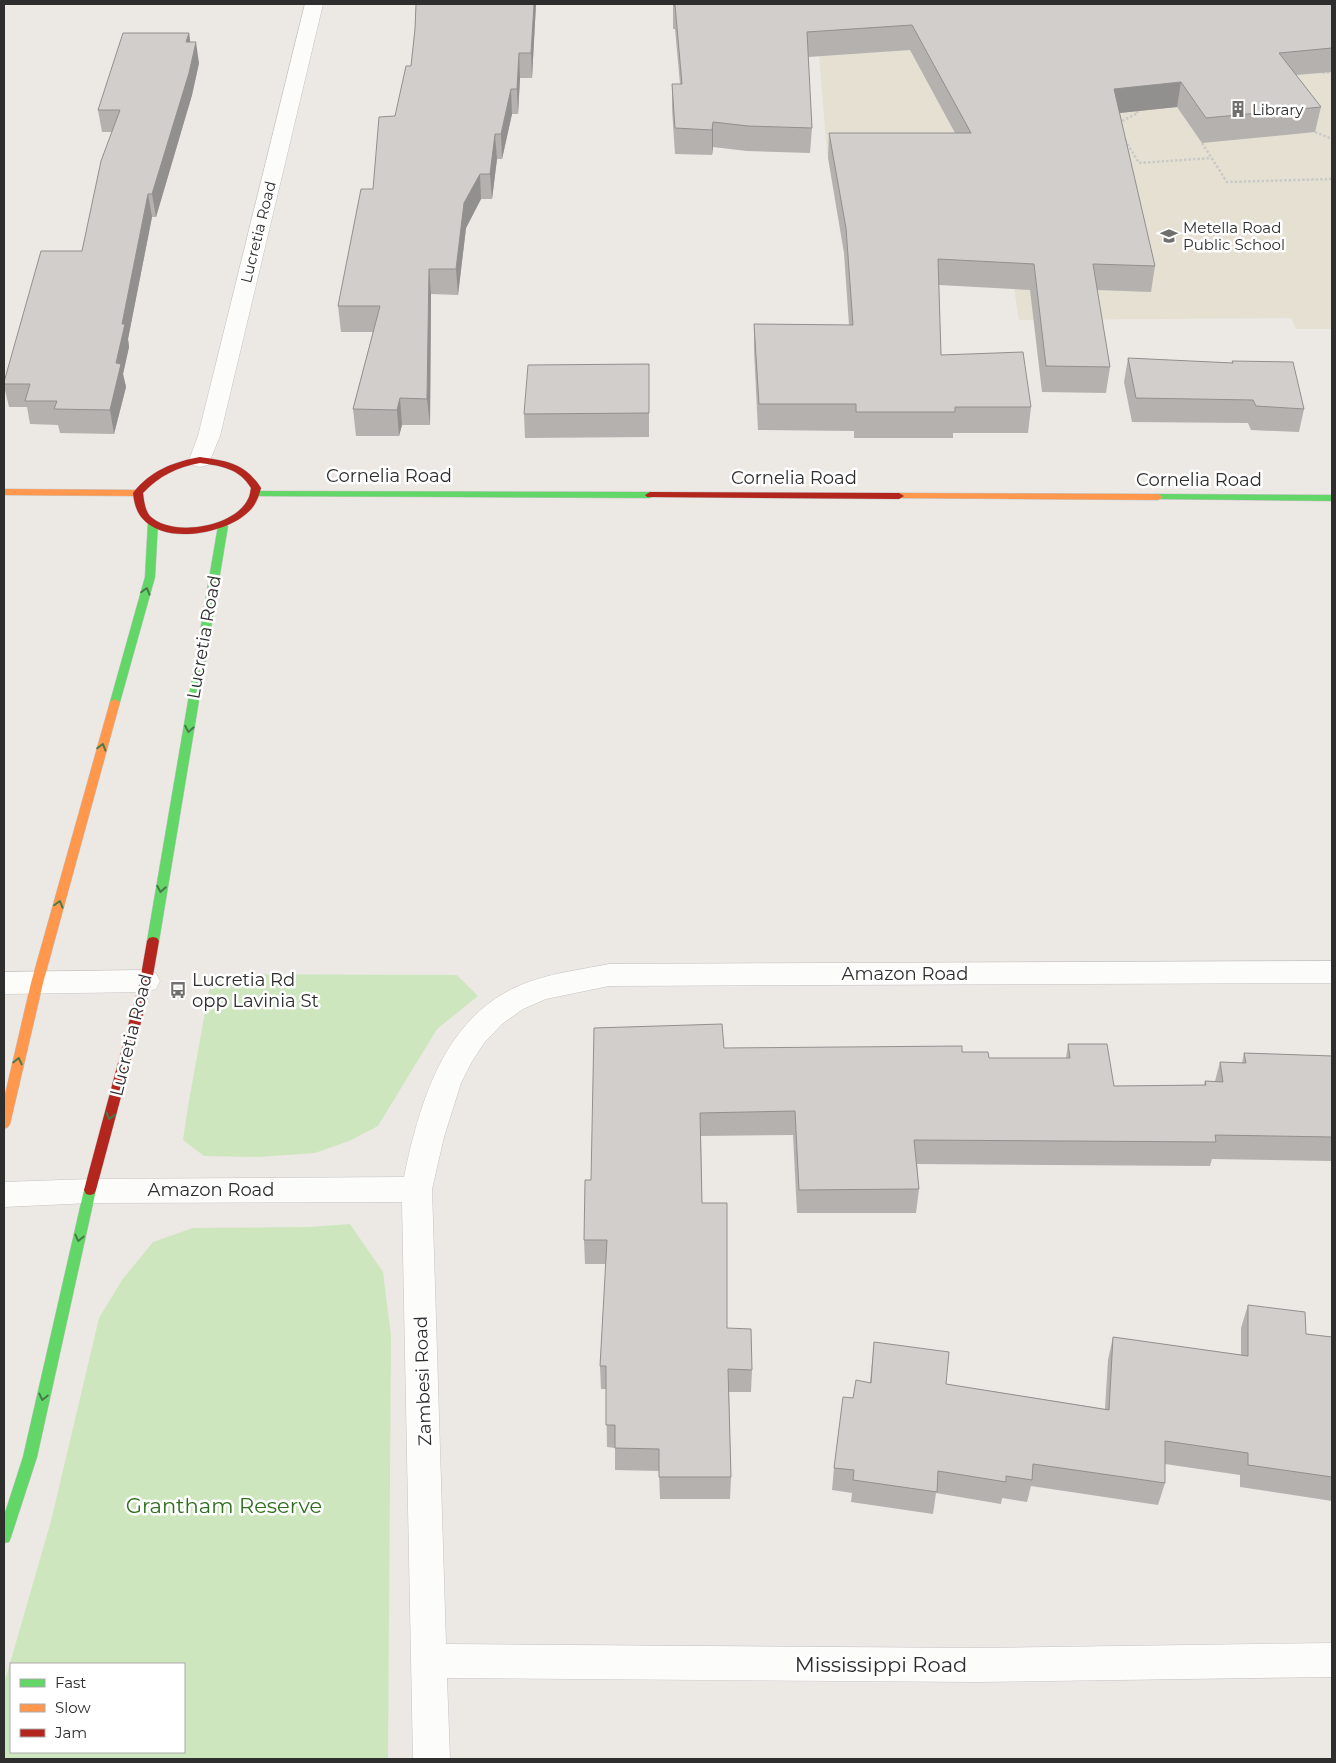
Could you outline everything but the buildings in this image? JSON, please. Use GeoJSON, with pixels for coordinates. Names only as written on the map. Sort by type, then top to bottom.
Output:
{"type":"FeatureCollection","features":[{"type":"Feature","properties":{"kind":"street","name":"Lucretia Road"},"geometry":{"type":"LineString","coordinates":[[200,460],[209,436],[314,4]]}},
{"type":"Feature","properties":{"kind":"street"},"geometry":{"type":"LineString","coordinates":[[200,460],[219,461],[237,466],[249,475],[256,486],[256,494],[251,506],[239,517],[223,526],[202,530],[181,531],[162,527],[153,522],[139,508],[138,493],[148,480],[161,470],[180,463],[200,460]]}},
{"type":"Feature","properties":{"kind":"street"},"geometry":{"type":"LineString","coordinates":[[4,492],[138,493]]}},
{"type":"Feature","properties":{"kind":"street","name":"Cornelia Road"},"geometry":{"type":"LineString","coordinates":[[256,494],[1332,498]]}},
{"type":"Feature","properties":{"kind":"street"},"geometry":{"type":"LineString","coordinates":[[4,1124],[37,983],[150,577],[153,522]]}},
{"type":"Feature","properties":{"kind":"street","name":"Lucretia Road"},"geometry":{"type":"LineString","coordinates":[[4,1537],[30,1456],[90,1191],[146,981],[223,526]]}},
{"type":"Feature","properties":{"kind":"street","name":"Amazon Road"},"geometry":{"type":"LineString","coordinates":[[487,1019],[514,1001],[578,980],[609,975],[1332,972]]}},
{"type":"Feature","properties":{"kind":"street"},"geometry":{"type":"LineString","coordinates":[[4,983],[146,981]]}},
{"type":"Feature","properties":{"kind":"street","name":"Zambesi Road"},"geometry":{"type":"LineString","coordinates":[[431,1759],[417,1189],[426,1143],[440,1098],[457,1059],[487,1019]]}},
{"type":"Feature","properties":{"kind":"street","name":"Amazon Road"},"geometry":{"type":"LineString","coordinates":[[4,1195],[90,1191],[417,1189]]}},
{"type":"Feature","properties":{"kind":"street","name":"Mississippi Road"},"geometry":{"type":"LineString","coordinates":[[430,1661],[977,1665],[1332,1660]]}},
{"type":"Feature","properties":{"kind":"path"},"geometry":{"type":"LineString","coordinates":[[1319,69],[1322,73],[1332,72]]}},
{"type":"Feature","properties":{"kind":"path"},"geometry":{"type":"LineString","coordinates":[[1115,125],[1138,112],[1133,105]]}},
{"type":"Feature","properties":{"kind":"path"},"geometry":{"type":"LineString","coordinates":[[1316,132],[1332,139]]}},
{"type":"Feature","properties":{"kind":"path"},"geometry":{"type":"LineString","coordinates":[[1125,140],[1139,163],[1211,158]]}},
{"type":"Feature","properties":{"kind":"path"},"geometry":{"type":"LineString","coordinates":[[1202,143],[1227,182],[1332,178]]}},
{"type":"Feature","properties":{"kind":"shaded area","name":"Metella Road Public School"},"geometry":{"type":"Polygon","coordinates":[[[815,4],[1332,4],[1332,329],[1296,329],[1291,318],[1019,320],[992,150],[827,154],[815,4]]]}},
{"type":"Feature","properties":{"kind":"green space"},"geometry":{"type":"Polygon","coordinates":[[[212,974],[457,975],[478,996],[437,1029],[378,1126],[349,1141],[315,1153],[259,1157],[204,1156],[183,1140],[212,974]]]}},
{"type":"Feature","properties":{"kind":"green space","name":"Grantham Reserve"},"geometry":{"type":"Polygon","coordinates":[[[350,1224],[383,1272],[391,1336],[388,1759],[4,1759],[4,1684],[10,1663],[10,1753],[185,1753],[185,1663],[10,1663],[51,1521],[99,1318],[122,1280],[153,1242],[193,1228],[310,1227],[350,1224]]]}},
{"type":"Feature","properties":{"kind":"traffic: fast"},"geometry":{"type":"LineString","coordinates":[[256,494],[650,495]]}},
{"type":"Feature","properties":{"kind":"traffic: fast"},"geometry":{"type":"LineString","coordinates":[[1158,497],[1332,498]]}},
{"type":"Feature","properties":{"kind":"traffic: fast"},"geometry":{"type":"LineString","coordinates":[[115,702],[150,577],[153,522]]}},
{"type":"Feature","properties":{"kind":"traffic: fast"},"geometry":{"type":"LineString","coordinates":[[153,941],[223,526]]}},
{"type":"Feature","properties":{"kind":"traffic: fast"},"geometry":{"type":"LineString","coordinates":[[4,1537],[30,1457],[90,1190]]}},
{"type":"Feature","properties":{"kind":"traffic: slow"},"geometry":{"type":"LineString","coordinates":[[4,492],[138,493]]}},
{"type":"Feature","properties":{"kind":"traffic: slow"},"geometry":{"type":"LineString","coordinates":[[899,496],[1158,497]]}},
{"type":"Feature","properties":{"kind":"traffic: slow"},"geometry":{"type":"LineString","coordinates":[[4,1124],[37,983],[115,702]]}},
{"type":"Feature","properties":{"kind":"traffic: jam"},"geometry":{"type":"LineString","coordinates":[[200,460],[233,466],[246,474],[256,488],[252,502],[244,512],[218,526],[186,531],[171,530],[147,518],[143,512],[138,493],[144,486],[166,470],[200,460]]}},
{"type":"Feature","properties":{"kind":"traffic: jam"},"geometry":{"type":"LineString","coordinates":[[650,495],[899,496]]}},
{"type":"Feature","properties":{"kind":"traffic: jam"},"geometry":{"type":"LineString","coordinates":[[90,1190],[146,981],[153,941]]}},
{"type":"Feature","properties":{"kind":"place","name":"Library"},"geometry":{"type":"Point","coordinates":[1238,109]}},
{"type":"Feature","properties":{"kind":"place","name":"Metella Road Public School"},"geometry":{"type":"Point","coordinates":[1169,236]}},
{"type":"Feature","properties":{"kind":"place","name":"Lucretia Rd opp Lavinia St"},"geometry":{"type":"Point","coordinates":[178,990]}}]}
